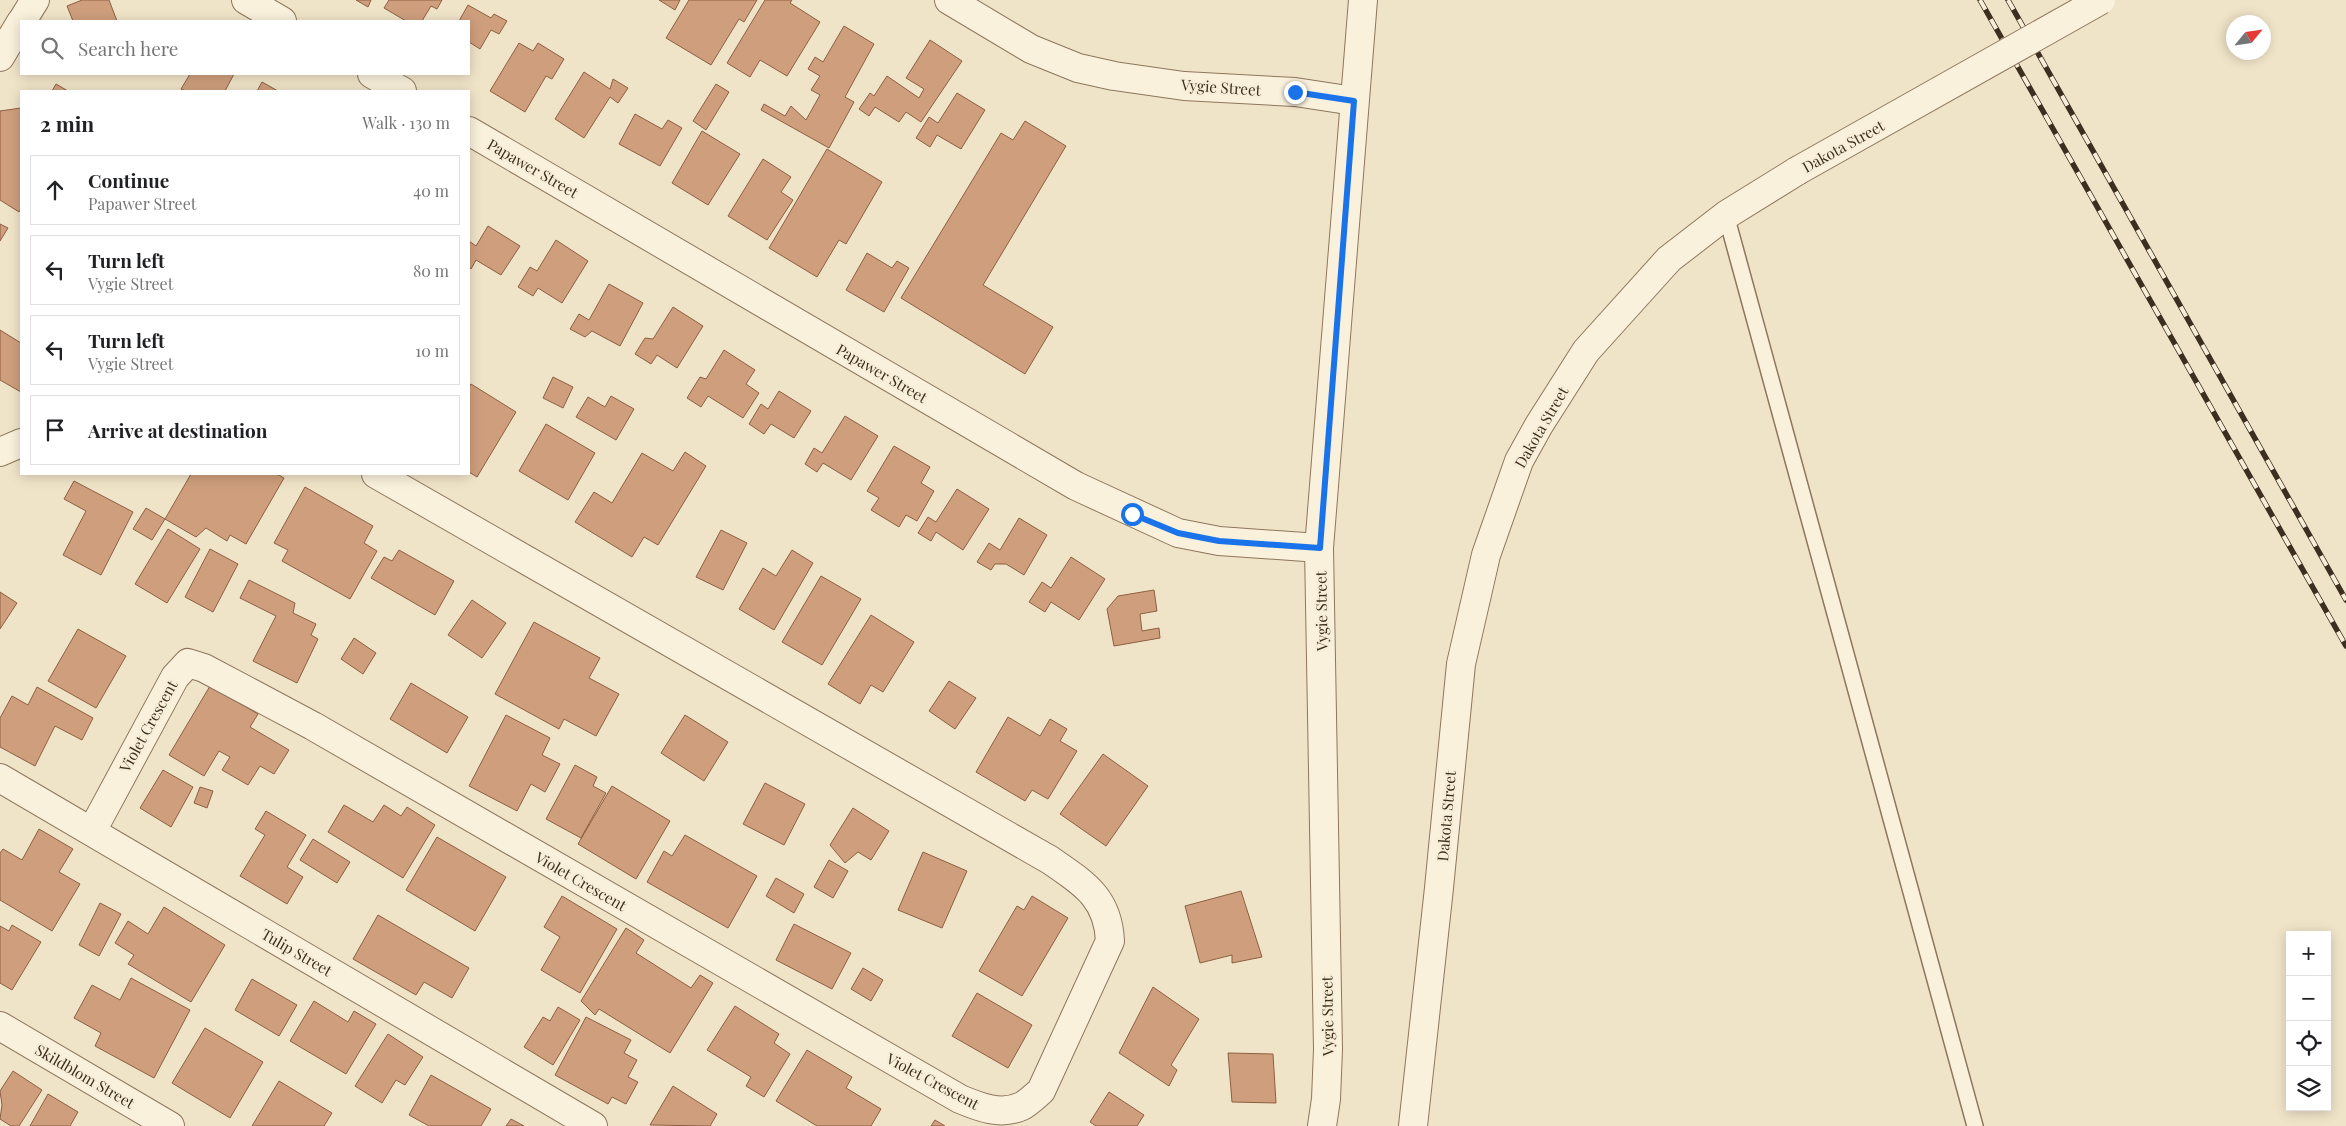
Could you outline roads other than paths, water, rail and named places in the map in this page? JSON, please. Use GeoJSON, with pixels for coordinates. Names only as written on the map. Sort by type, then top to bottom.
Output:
{"type":"FeatureCollection","features":[{"type":"Feature","properties":{"kind":"street"},"geometry":{"type":"LineString","coordinates":[[23,20],[34,0]]}},
{"type":"Feature","properties":{"kind":"street"},"geometry":{"type":"LineString","coordinates":[[246,0],[280,20]]}},
{"type":"Feature","properties":{"kind":"street","name":"Vygie Street"},"geometry":{"type":"LineString","coordinates":[[950,0],[1031,48],[1078,68],[1114,76],[1184,86],[1295,92],[1354,101],[1320,548],[1328,1049],[1326,1099],[1322,1126]]}},
{"type":"Feature","properties":{"kind":"street"},"geometry":{"type":"LineString","coordinates":[[1354,101],[1363,0]]}},
{"type":"Feature","properties":{"kind":"street","name":"Dakota Street"},"geometry":{"type":"LineString","coordinates":[[1412,1126],[1440,888],[1461,664],[1486,555],[1519,461],[1538,424],[1586,351],[1669,259],[1726,215],[1797,171],[2101,0]]}},
{"type":"Feature","properties":{"kind":"street"},"geometry":{"type":"LineString","coordinates":[[0,57],[20,25]]}},
{"type":"Feature","properties":{"kind":"street"},"geometry":{"type":"LineString","coordinates":[[374,75],[400,90]]}},
{"type":"Feature","properties":{"kind":"street","name":"Papawer Street"},"geometry":{"type":"LineString","coordinates":[[470,132],[1076,486],[1116,506],[1178,533],[1219,541],[1320,548]]}},
{"type":"Feature","properties":{"kind":"street"},"geometry":{"type":"LineString","coordinates":[[0,452],[20,443]]}},
{"type":"Feature","properties":{"kind":"street","name":"Violet Crescent"},"geometry":{"type":"LineString","coordinates":[[92,831],[170,685],[188,663],[204,668],[313,726],[960,1099],[984,1109],[1002,1110],[1022,1106],[1041,1091],[1110,941],[1109,922],[1100,903],[1083,883],[1050,860],[378,475]]}},
{"type":"Feature","properties":{"kind":"street","name":"Tulip Street"},"geometry":{"type":"LineString","coordinates":[[0,778],[593,1126]]}},
{"type":"Feature","properties":{"kind":"street","name":"Skildblom Street"},"geometry":{"type":"LineString","coordinates":[[0,1026],[170,1126]]}},
{"type":"Feature","properties":{"kind":"lane"},"geometry":{"type":"LineString","coordinates":[[1726,215],[1975,1126]]}},
{"type":"Feature","properties":{"kind":"railway"},"geometry":{"type":"LineString","coordinates":[[1980,0],[2346,646]]}},
{"type":"Feature","properties":{"kind":"railway"},"geometry":{"type":"LineString","coordinates":[[2008,0],[2346,600]]}}]}
